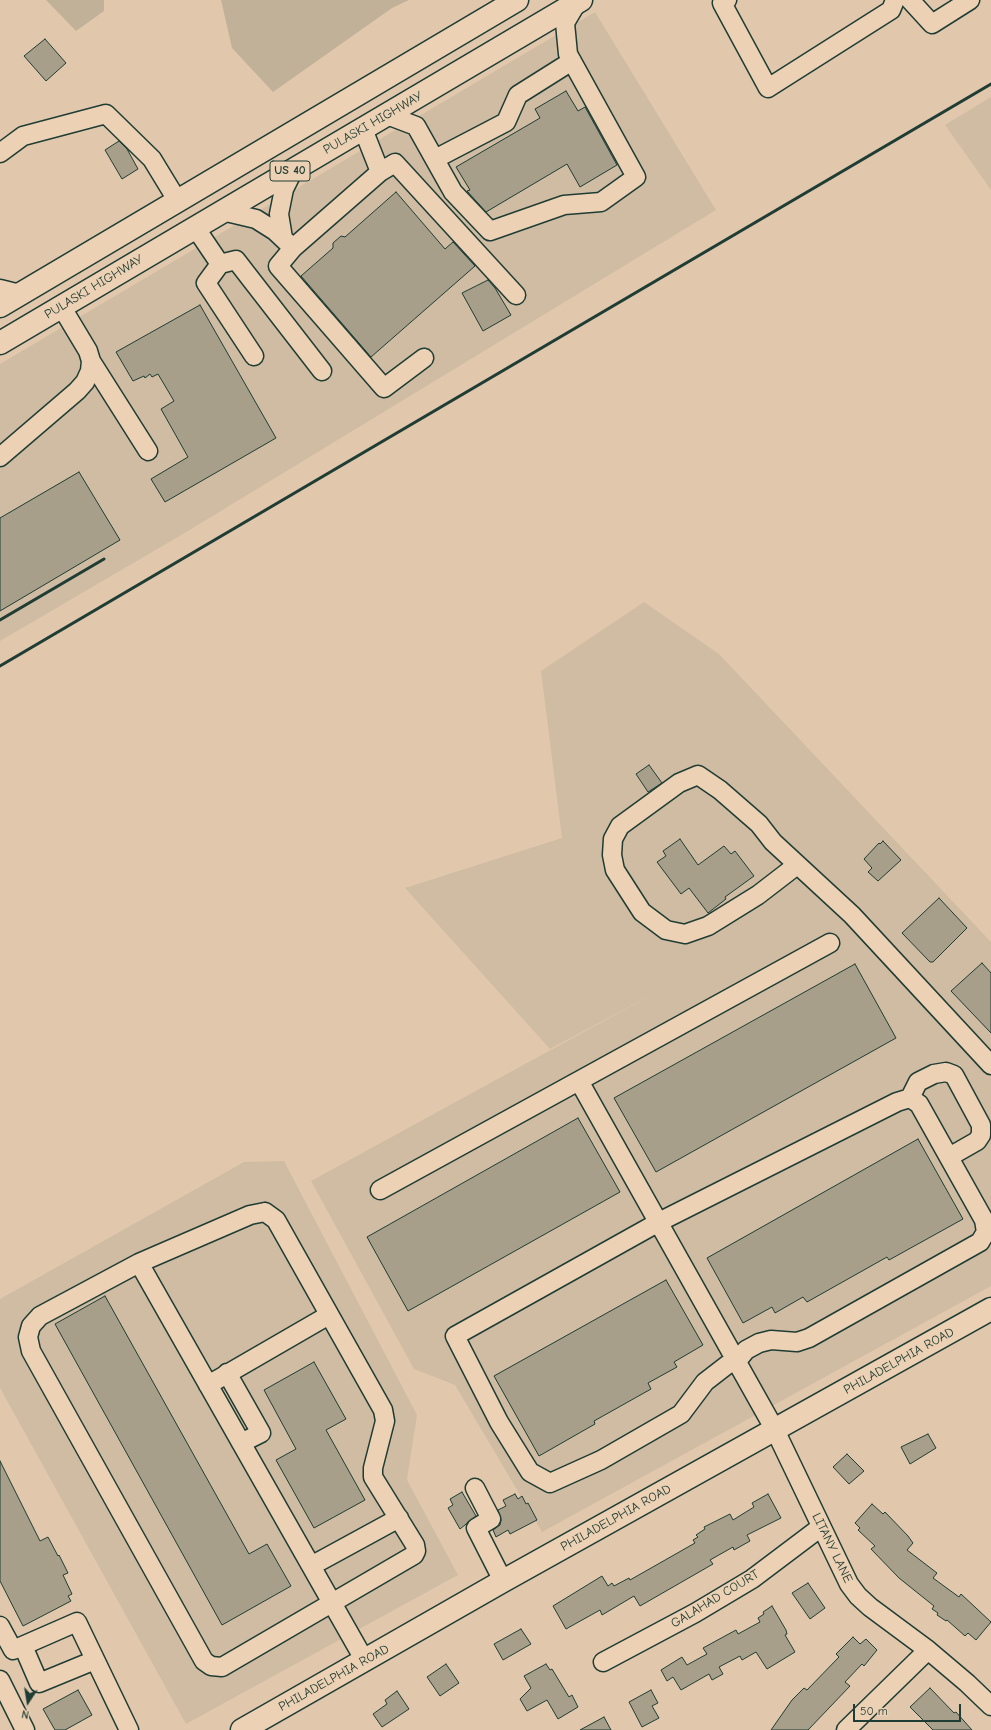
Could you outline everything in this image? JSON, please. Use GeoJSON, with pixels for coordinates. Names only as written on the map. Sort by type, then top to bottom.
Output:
{"type":"FeatureCollection","features":[{"type":"Feature","properties":{"kind":"main road","name":"US 40"},"geometry":{"type":"LineString","coordinates":[[0,306],[10,291],[177,200],[517,0]]}},
{"type":"Feature","properties":{"kind":"main road","name":"PULASKI HIGHWAY"},"geometry":{"type":"LineString","coordinates":[[0,342],[580,1]]}},
{"type":"Feature","properties":{"kind":"main road","name":"PHILADELPHIA ROAD"},"geometry":{"type":"LineString","coordinates":[[242,1730],[503,1581],[991,1309]]}},
{"type":"Feature","properties":{"kind":"street"},"geometry":{"type":"LineString","coordinates":[[727,0],[722,3],[768,88],[891,10],[895,0]]}},
{"type":"Feature","properties":{"kind":"street"},"geometry":{"type":"LineString","coordinates":[[910,0],[932,24],[970,0]]}},
{"type":"Feature","properties":{"kind":"street"},"geometry":{"type":"LineString","coordinates":[[387,115],[416,126],[453,192],[490,230],[564,205],[601,202],[636,178],[568,54],[565,23],[580,1]]}},
{"type":"Feature","properties":{"kind":"street"},"geometry":{"type":"LineString","coordinates":[[435,159],[506,122],[518,95],[572,61]]}},
{"type":"Feature","properties":{"kind":"street"},"geometry":{"type":"LineString","coordinates":[[0,153],[23,136],[106,114],[152,159],[177,200]]}},
{"type":"Feature","properties":{"kind":"street"},"geometry":{"type":"LineString","coordinates":[[363,129],[380,172]]}},
{"type":"Feature","properties":{"kind":"street"},"geometry":{"type":"LineString","coordinates":[[424,358],[384,388],[278,266],[288,243],[380,172],[395,162],[516,295]]}},
{"type":"Feature","properties":{"kind":"street"},"geometry":{"type":"LineString","coordinates":[[288,243],[279,214],[284,189],[294,169]]}},
{"type":"Feature","properties":{"kind":"street"},"geometry":{"type":"LineString","coordinates":[[222,211],[256,219],[275,231],[288,243]]}},
{"type":"Feature","properties":{"kind":"street"},"geometry":{"type":"LineString","coordinates":[[195,227],[220,264]]}},
{"type":"Feature","properties":{"kind":"street"},"geometry":{"type":"LineString","coordinates":[[254,356],[206,283],[220,264],[236,260],[322,371]]}},
{"type":"Feature","properties":{"kind":"street"},"geometry":{"type":"LineString","coordinates":[[61,306],[88,351],[91,361],[148,451]]}},
{"type":"Feature","properties":{"kind":"street"},"geometry":{"type":"LineString","coordinates":[[0,456],[77,390],[87,376],[91,361]]}},
{"type":"Feature","properties":{"kind":"street"},"geometry":{"type":"LineString","coordinates":[[797,865],[758,895],[708,926],[685,934],[666,930],[642,912],[615,870],[612,855],[613,839],[620,826],[679,783],[698,775],[720,790],[759,824],[772,842],[797,865],[852,916],[991,1065]]}},
{"type":"Feature","properties":{"kind":"street"},"geometry":{"type":"LineString","coordinates":[[380,1190],[830,943]]}},
{"type":"Feature","properties":{"kind":"street"},"geometry":{"type":"LineString","coordinates":[[910,1098],[919,1104],[984,1220],[986,1232],[980,1242],[810,1338],[797,1342],[771,1340],[759,1343],[746,1350],[737,1361],[727,1365],[704,1382],[681,1414],[602,1460],[550,1483],[530,1472],[499,1422],[455,1336],[659,1222],[897,1102],[910,1098],[918,1082],[946,1072],[954,1075],[981,1125],[981,1135],[977,1141],[949,1157]]}},
{"type":"Feature","properties":{"kind":"street","name":"LITANY LANE"},"geometry":{"type":"LineString","coordinates":[[579,1081],[775,1430],[842,1570],[858,1596],[928,1650],[967,1683],[991,1706]]}},
{"type":"Feature","properties":{"kind":"street"},"geometry":{"type":"LineString","coordinates":[[265,1212],[276,1220],[329,1315],[383,1410],[385,1421],[374,1468],[374,1477],[415,1545],[416,1551],[414,1556],[331,1602],[222,1666],[211,1666],[204,1661],[31,1351],[28,1337],[31,1326],[40,1316],[139,1263],[250,1215],[265,1212]]}},
{"type":"Feature","properties":{"kind":"street"},"geometry":{"type":"LineString","coordinates":[[139,1263],[365,1661]]}},
{"type":"Feature","properties":{"kind":"street"},"geometry":{"type":"LineString","coordinates":[[208,1385],[329,1315]]}},
{"type":"Feature","properties":{"kind":"street"},"geometry":{"type":"LineString","coordinates":[[227,1373],[261,1433],[241,1443]]}},
{"type":"Feature","properties":{"kind":"street"},"geometry":{"type":"LineString","coordinates":[[475,1488],[491,1519],[476,1528],[503,1581]]}},
{"type":"Feature","properties":{"kind":"street"},"geometry":{"type":"LineString","coordinates":[[311,1566],[399,1518]]}},
{"type":"Feature","properties":{"kind":"street","name":"GALAHAD COURT"},"geometry":{"type":"LineString","coordinates":[[603,1662],[695,1613],[752,1578],[821,1527]]}},
{"type":"Feature","properties":{"kind":"street"},"geometry":{"type":"LineString","coordinates":[[0,1626],[13,1650],[77,1622],[129,1730]]}},
{"type":"Feature","properties":{"kind":"street"},"geometry":{"type":"LineString","coordinates":[[23,1646],[39,1683],[95,1660]]}},
{"type":"Feature","properties":{"kind":"street"},"geometry":{"type":"LineString","coordinates":[[846,1730],[928,1650]]}},
{"type":"Feature","properties":{"kind":"street"},"geometry":{"type":"LineString","coordinates":[[0,1680],[25,1730]]}},
{"type":"Feature","properties":{"kind":"shaded area"},"geometry":{"type":"Polygon","coordinates":[[[46,0],[104,0],[104,11],[76,31],[46,0]]]}},
{"type":"Feature","properties":{"kind":"shaded area"},"geometry":{"type":"Polygon","coordinates":[[[221,0],[409,0],[392,8],[273,92],[232,48],[221,0]]]}},
{"type":"Feature","properties":{"kind":"shaded area"},"geometry":{"type":"Polygon","coordinates":[[[595,12],[716,210],[183,534],[0,641],[0,364],[595,12]]]}},
{"type":"Feature","properties":{"kind":"shaded area"},"geometry":{"type":"Polygon","coordinates":[[[991,97],[991,190],[945,125],[991,97]]]}},
{"type":"Feature","properties":{"kind":"shaded area"},"geometry":{"type":"Polygon","coordinates":[[[644,602],[719,654],[991,942],[991,1286],[542,1532],[455,1385],[414,1369],[311,1181],[666,987],[550,1049],[405,888],[562,838],[541,671],[644,602]]]}},
{"type":"Feature","properties":{"kind":"shaded area"},"geometry":{"type":"Polygon","coordinates":[[[284,1161],[417,1415],[407,1480],[458,1575],[186,1724],[0,1388],[0,1299],[244,1162],[284,1161]]]}},
{"type":"Feature","properties":{"kind":"building"},"geometry":{"type":"Polygon","coordinates":[[[45,39],[66,63],[46,81],[24,56],[45,39]]]}},
{"type":"Feature","properties":{"kind":"building"},"geometry":{"type":"Polygon","coordinates":[[[566,91],[578,111],[585,107],[617,165],[580,187],[567,164],[486,212],[467,191],[470,190],[456,167],[540,118],[535,109],[566,91]]]}},
{"type":"Feature","properties":{"kind":"building"},"geometry":{"type":"Polygon","coordinates":[[[119,141],[127,149],[138,169],[122,179],[105,150],[119,141]]]}},
{"type":"Feature","properties":{"kind":"building"},"geometry":{"type":"Polygon","coordinates":[[[396,192],[445,249],[453,242],[475,266],[371,357],[301,276],[333,248],[333,243],[341,236],[345,237],[396,192]]]}},
{"type":"Feature","properties":{"kind":"building"},"geometry":{"type":"Polygon","coordinates":[[[488,280],[495,288],[511,315],[483,331],[462,293],[488,280]]]}},
{"type":"Feature","properties":{"kind":"building"},"geometry":{"type":"Polygon","coordinates":[[[200,305],[276,438],[165,502],[151,479],[188,457],[161,409],[174,401],[158,374],[152,377],[150,374],[145,378],[144,376],[133,381],[116,352],[200,305]]]}},
{"type":"Feature","properties":{"kind":"building"},"geometry":{"type":"Polygon","coordinates":[[[79,472],[120,540],[0,611],[0,518],[79,472]]]}},
{"type":"Feature","properties":{"kind":"building"},"geometry":{"type":"Polygon","coordinates":[[[649,765],[662,783],[648,792],[636,774],[649,765]]]}},
{"type":"Feature","properties":{"kind":"building"},"geometry":{"type":"Polygon","coordinates":[[[680,839],[698,865],[724,846],[731,854],[735,851],[754,876],[725,897],[726,899],[708,913],[689,888],[681,894],[657,862],[666,856],[663,851],[680,839]]]}},
{"type":"Feature","properties":{"kind":"building"},"geometry":{"type":"Polygon","coordinates":[[[883,841],[901,860],[878,881],[868,872],[872,868],[864,859],[879,843],[880,844],[883,841]]]}},
{"type":"Feature","properties":{"kind":"building"},"geometry":{"type":"Polygon","coordinates":[[[939,898],[967,928],[933,962],[930,962],[902,933],[939,898]]]}},
{"type":"Feature","properties":{"kind":"building"},"geometry":{"type":"Polygon","coordinates":[[[982,963],[991,973],[991,1033],[951,991],[982,963]]]}},
{"type":"Feature","properties":{"kind":"building"},"geometry":{"type":"Polygon","coordinates":[[[855,964],[896,1038],[656,1172],[614,1098],[855,964]]]}},
{"type":"Feature","properties":{"kind":"building"},"geometry":{"type":"Polygon","coordinates":[[[578,1118],[620,1192],[408,1311],[367,1237],[578,1118]]]}},
{"type":"Feature","properties":{"kind":"building"},"geometry":{"type":"Polygon","coordinates":[[[918,1139],[963,1219],[889,1260],[887,1257],[807,1302],[803,1297],[775,1313],[772,1307],[743,1323],[707,1258],[918,1139]]]}},
{"type":"Feature","properties":{"kind":"building"},"geometry":{"type":"Polygon","coordinates":[[[666,1280],[703,1345],[674,1362],[677,1367],[648,1383],[651,1389],[594,1421],[595,1424],[539,1456],[494,1376],[666,1280]]]}},
{"type":"Feature","properties":{"kind":"building"},"geometry":{"type":"Polygon","coordinates":[[[105,1296],[249,1554],[267,1544],[291,1586],[222,1625],[55,1324],[105,1296]]]}},
{"type":"Feature","properties":{"kind":"building"},"geometry":{"type":"Polygon","coordinates":[[[314,1362],[346,1419],[326,1430],[365,1500],[314,1528],[276,1460],[296,1449],[264,1390],[314,1362]]]}},
{"type":"Feature","properties":{"kind":"building"},"geometry":{"type":"Polygon","coordinates":[[[928,1434],[936,1448],[910,1464],[901,1447],[928,1434]]]}},
{"type":"Feature","properties":{"kind":"building"},"geometry":{"type":"Polygon","coordinates":[[[847,1454],[864,1471],[849,1484],[833,1467],[847,1454]]]}},
{"type":"Feature","properties":{"kind":"building"},"geometry":{"type":"Polygon","coordinates":[[[0,1461],[40,1541],[48,1537],[58,1556],[59,1555],[68,1573],[63,1575],[72,1594],[68,1596],[71,1601],[23,1626],[0,1581],[0,1461]]]}},
{"type":"Feature","properties":{"kind":"building"},"geometry":{"type":"Polygon","coordinates":[[[462,1492],[476,1516],[460,1529],[448,1508],[453,1505],[450,1499],[462,1492]]]}},
{"type":"Feature","properties":{"kind":"building"},"geometry":{"type":"Polygon","coordinates":[[[515,1494],[518,1499],[522,1496],[526,1504],[528,1503],[537,1520],[510,1534],[508,1530],[496,1537],[493,1530],[500,1525],[501,1520],[498,1510],[506,1506],[503,1500],[515,1494]]]}},
{"type":"Feature","properties":{"kind":"building"},"geometry":{"type":"Polygon","coordinates":[[[768,1494],[781,1518],[747,1535],[750,1541],[734,1550],[733,1547],[710,1560],[713,1564],[640,1606],[634,1596],[602,1615],[600,1610],[566,1629],[553,1606],[602,1576],[608,1586],[612,1583],[614,1586],[629,1578],[630,1580],[695,1543],[693,1540],[698,1537],[696,1535],[705,1529],[704,1527],[730,1514],[733,1520],[754,1507],[752,1503],[768,1494]]]}},
{"type":"Feature","properties":{"kind":"building"},"geometry":{"type":"Polygon","coordinates":[[[872,1504],[883,1514],[885,1512],[908,1536],[913,1543],[907,1550],[937,1573],[933,1578],[959,1597],[961,1594],[991,1622],[976,1640],[968,1633],[965,1636],[947,1620],[946,1621],[937,1615],[938,1613],[932,1609],[934,1606],[899,1578],[871,1549],[875,1546],[858,1530],[860,1528],[855,1523],[872,1504]]]}},
{"type":"Feature","properties":{"kind":"building"},"geometry":{"type":"Polygon","coordinates":[[[808,1583],[825,1608],[810,1619],[792,1593],[808,1583]]]}},
{"type":"Feature","properties":{"kind":"building"},"geometry":{"type":"Polygon","coordinates":[[[772,1606],[786,1630],[787,1634],[785,1635],[795,1652],[767,1669],[756,1652],[742,1660],[740,1656],[719,1667],[723,1674],[712,1680],[709,1674],[681,1690],[673,1677],[667,1681],[661,1670],[682,1657],[687,1665],[707,1654],[703,1648],[736,1630],[738,1634],[760,1622],[758,1618],[764,1614],[763,1612],[772,1606]]]}},
{"type":"Feature","properties":{"kind":"building"},"geometry":{"type":"Polygon","coordinates":[[[521,1629],[531,1644],[503,1660],[494,1644],[521,1629]]]}},
{"type":"Feature","properties":{"kind":"building"},"geometry":{"type":"Polygon","coordinates":[[[853,1637],[860,1644],[866,1639],[877,1650],[864,1666],[862,1664],[845,1682],[850,1686],[808,1730],[771,1730],[792,1700],[804,1688],[807,1690],[839,1657],[836,1654],[853,1637]]]}},
{"type":"Feature","properties":{"kind":"building"},"geometry":{"type":"Polygon","coordinates":[[[446,1664],[459,1683],[440,1696],[427,1677],[446,1664]]]}},
{"type":"Feature","properties":{"kind":"building"},"geometry":{"type":"Polygon","coordinates":[[[546,1664],[550,1670],[552,1669],[569,1697],[572,1695],[578,1707],[558,1719],[547,1700],[527,1711],[520,1699],[531,1688],[524,1676],[546,1664]]]}},
{"type":"Feature","properties":{"kind":"building"},"geometry":{"type":"Polygon","coordinates":[[[930,1688],[954,1713],[956,1712],[972,1730],[933,1730],[910,1707],[930,1688]]]}},
{"type":"Feature","properties":{"kind":"building"},"geometry":{"type":"Polygon","coordinates":[[[78,1690],[92,1715],[65,1730],[55,1730],[43,1709],[78,1690]]]}},
{"type":"Feature","properties":{"kind":"building"},"geometry":{"type":"Polygon","coordinates":[[[651,1690],[658,1703],[652,1706],[659,1718],[642,1727],[629,1702],[651,1690]]]}},
{"type":"Feature","properties":{"kind":"building"},"geometry":{"type":"Polygon","coordinates":[[[397,1691],[409,1709],[382,1727],[373,1714],[387,1704],[385,1700],[397,1691]]]}},
{"type":"Feature","properties":{"kind":"building"},"geometry":{"type":"Polygon","coordinates":[[[604,1717],[611,1730],[580,1730],[604,1717]]]}},
{"type":"Feature","properties":{"kind":"railway"},"geometry":{"type":"LineString","coordinates":[[0,666],[991,84]]}},
{"type":"Feature","properties":{"kind":"railway"},"geometry":{"type":"LineString","coordinates":[[0,620],[104,559]]}}]}
